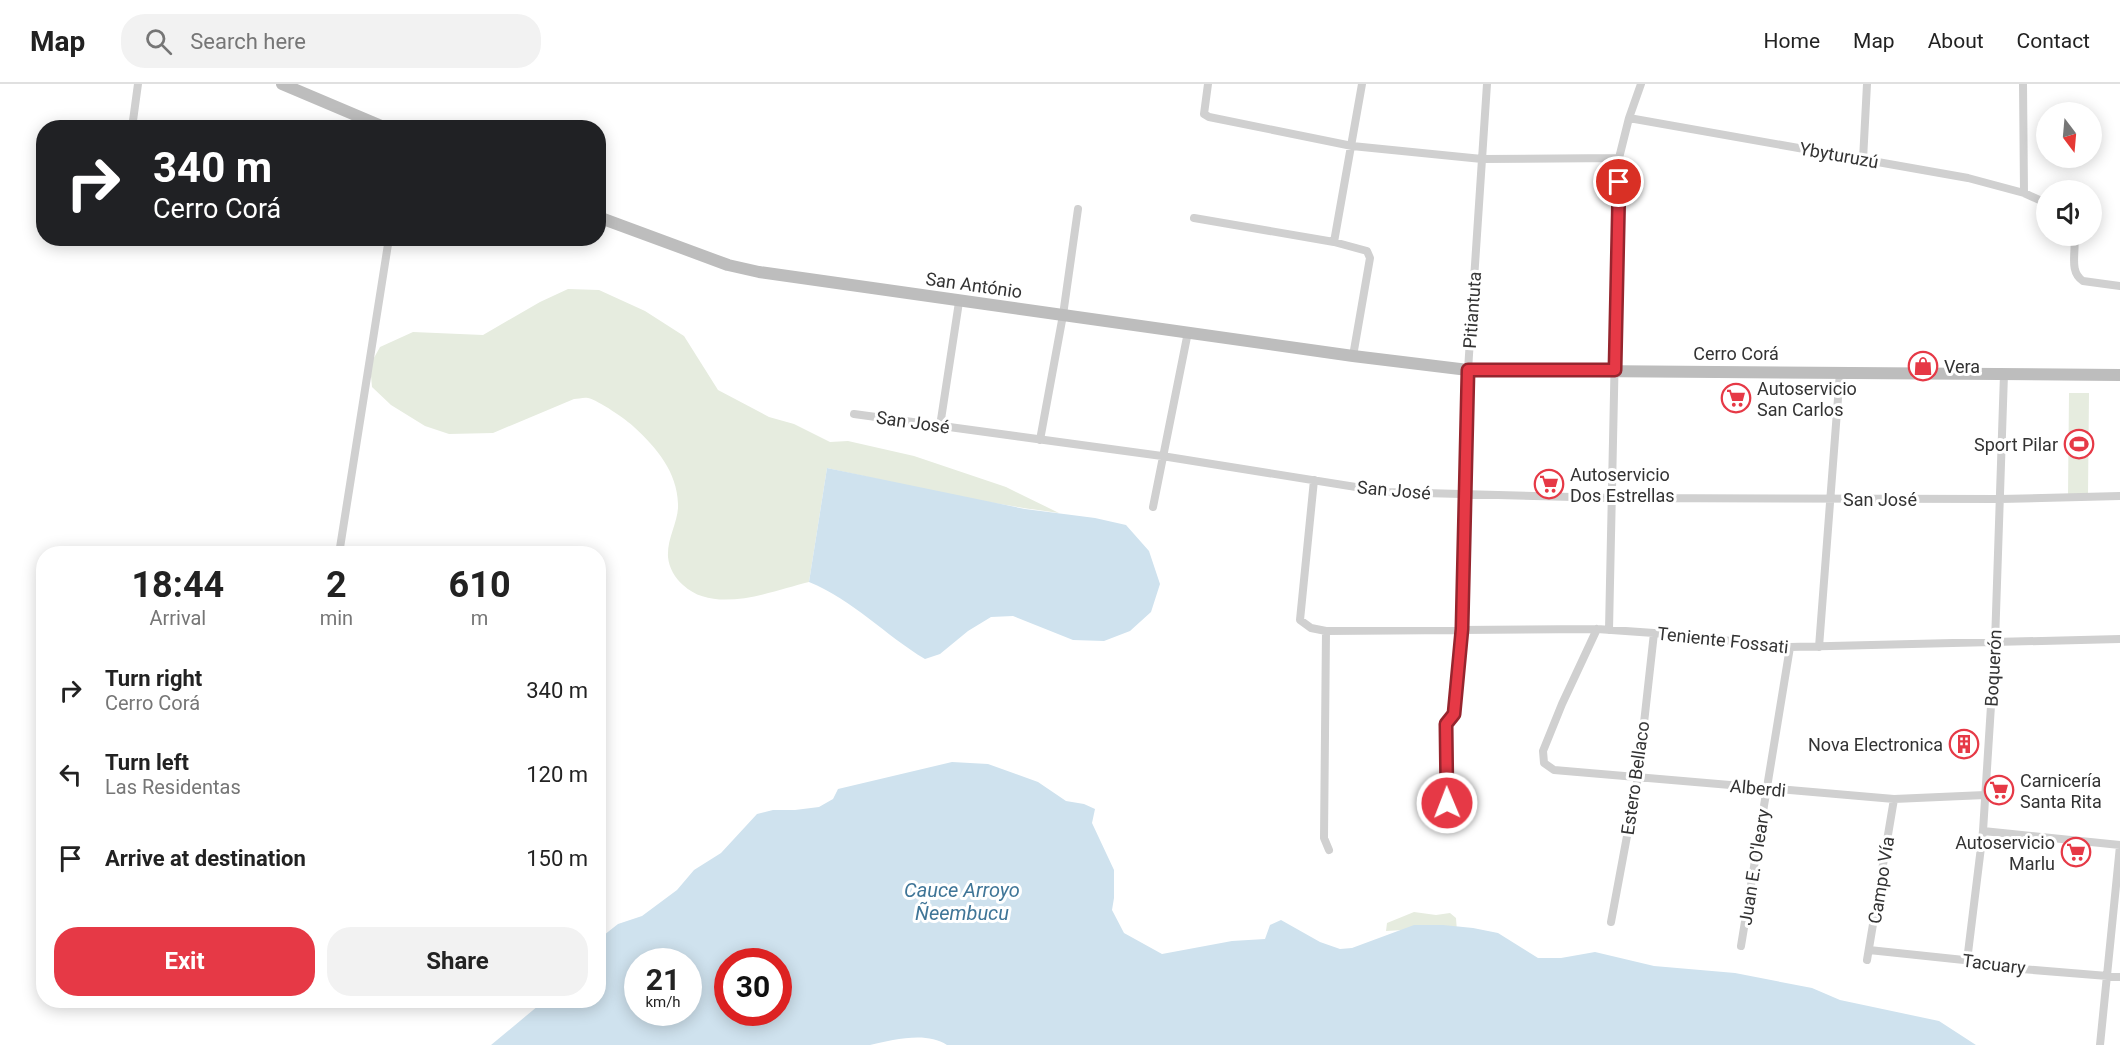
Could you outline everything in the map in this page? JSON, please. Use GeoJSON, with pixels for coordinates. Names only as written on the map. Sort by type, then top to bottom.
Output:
{"type":"FeatureCollection","features":[{"type":"Feature","properties":{"kind":"street"},"geometry":{"type":"LineString","coordinates":[[133,120],[138,84]]}},
{"type":"Feature","properties":{"kind":"street"},"geometry":{"type":"LineString","coordinates":[[282,84],[367,120]]}},
{"type":"Feature","properties":{"kind":"street"},"geometry":{"type":"LineString","coordinates":[[1208,84],[1204,114],[1209,117],[1352,146],[1482,159],[1619,158]]}},
{"type":"Feature","properties":{"kind":"street"},"geometry":{"type":"LineString","coordinates":[[1334,242],[1362,84]]}},
{"type":"Feature","properties":{"kind":"street","name":"Pitiantuta"},"geometry":{"type":"LineString","coordinates":[[1447,820],[1446,724],[1454,714],[1462,629],[1468,370],[1487,84]]}},
{"type":"Feature","properties":{"kind":"street"},"geometry":{"type":"LineString","coordinates":[[1609,630],[1619,158],[1629,118],[1641,84]]}},
{"type":"Feature","properties":{"kind":"street"},"geometry":{"type":"LineString","coordinates":[[1863,160],[1867,84]]}},
{"type":"Feature","properties":{"kind":"street"},"geometry":{"type":"LineString","coordinates":[[2023,84],[2024,193]]}},
{"type":"Feature","properties":{"kind":"street","name":"Ybyturuzú"},"geometry":{"type":"LineString","coordinates":[[1629,118],[1968,178],[2036,198]]}},
{"type":"Feature","properties":{"kind":"street"},"geometry":{"type":"LineString","coordinates":[[1040,440],[1063,315],[1078,209]]}},
{"type":"Feature","properties":{"kind":"street"},"geometry":{"type":"LineString","coordinates":[[1194,218],[1334,242],[1367,251],[1370,258],[1353,356]]}},
{"type":"Feature","properties":{"kind":"street","name":"San António"},"geometry":{"type":"LineString","coordinates":[[606,220],[728,265],[759,272],[1353,356]]}},
{"type":"Feature","properties":{"kind":"street"},"geometry":{"type":"LineString","coordinates":[[340,546],[388,246]]}},
{"type":"Feature","properties":{"kind":"street"},"geometry":{"type":"LineString","coordinates":[[2074,246],[2074,268],[2078,278],[2083,281],[2120,286]]}},
{"type":"Feature","properties":{"kind":"street"},"geometry":{"type":"LineString","coordinates":[[940,426],[959,302]]}},
{"type":"Feature","properties":{"kind":"street"},"geometry":{"type":"LineString","coordinates":[[1153,507],[1188,332]]}},
{"type":"Feature","properties":{"kind":"street","name":"Cerro Corá"},"geometry":{"type":"LineString","coordinates":[[1353,356],[1468,370],[2120,375]]}},
{"type":"Feature","properties":{"kind":"street"},"geometry":{"type":"LineString","coordinates":[[1819,647],[1840,372]]}},
{"type":"Feature","properties":{"kind":"street","name":"Boquerón"},"geometry":{"type":"LineString","coordinates":[[1967,961],[1983,831],[1995,643],[2004,374]]}},
{"type":"Feature","properties":{"kind":"street","name":"San José"},"geometry":{"type":"LineString","coordinates":[[854,414],[1162,456],[1386,492],[1612,498],[2000,499],[2120,496]]}},
{"type":"Feature","properties":{"kind":"street"},"geometry":{"type":"LineString","coordinates":[[1314,480],[1300,620],[1311,628],[1326,631],[1324,838],[1329,850]]}},
{"type":"Feature","properties":{"kind":"street","name":"Teniente Fossati"},"geometry":{"type":"LineString","coordinates":[[1326,631],[1597,629],[1791,647],[2120,639]]}},
{"type":"Feature","properties":{"kind":"street","name":"Alberdi"},"geometry":{"type":"LineString","coordinates":[[1597,629],[1543,751],[1544,763],[1554,770],[1894,800],[1985,795]]}},
{"type":"Feature","properties":{"kind":"street","name":"Estero Bellaco"},"geometry":{"type":"LineString","coordinates":[[1611,921],[1638,777],[1654,633]]}},
{"type":"Feature","properties":{"kind":"street","name":"Juan E. O'leary"},"geometry":{"type":"LineString","coordinates":[[1742,946],[1791,647]]}},
{"type":"Feature","properties":{"kind":"street","name":"Campo Vía"},"geometry":{"type":"LineString","coordinates":[[1868,960],[1894,800]]}},
{"type":"Feature","properties":{"kind":"street"},"geometry":{"type":"LineString","coordinates":[[1983,831],[2120,846],[2100,1045]]}},
{"type":"Feature","properties":{"kind":"street","name":"Tacuary"},"geometry":{"type":"LineString","coordinates":[[1869,950],[1967,961],[1984,966],[2120,976]]}},
{"type":"Feature","properties":{"kind":"shaded area"},"geometry":{"type":"Polygon","coordinates":[[[568,289],[599,290],[645,311],[684,336],[718,390],[769,417],[794,424],[830,442],[848,441],[914,456],[1006,487],[1059,513],[972,499],[827,468],[809,582],[761,595],[727,600],[696,594],[677,579],[668,557],[669,543],[678,510],[677,492],[670,471],[650,443],[630,424],[598,402],[588,398],[574,399],[493,433],[449,434],[425,426],[391,405],[372,387],[370,365],[380,347],[413,332],[483,335],[540,302],[568,289]]]}},
{"type":"Feature","properties":{"kind":"shaded area","name":"Sport Pilar"},"geometry":{"type":"Polygon","coordinates":[[[2069,393],[2089,393],[2088,495],[2068,495],[2069,393]]]}},
{"type":"Feature","properties":{"kind":"shaded area"},"geometry":{"type":"Polygon","coordinates":[[[1414,912],[1436,915],[1450,913],[1456,918],[1457,932],[1379,1045],[1403,930],[1386,931],[1387,923],[1414,912]]]}},
{"type":"Feature","properties":{"kind":"water"},"geometry":{"type":"Polygon","coordinates":[[[827,468],[1025,509],[1095,518],[1126,525],[1149,551],[1160,584],[1151,612],[1130,631],[1104,641],[1073,640],[1013,616],[991,617],[968,631],[940,654],[925,659],[840,598],[809,582],[827,468]]]}},
{"type":"Feature","properties":{"kind":"water","name":"Cauce Arroyo Ñeembucu"},"geometry":{"type":"Polygon","coordinates":[[[952,762],[988,764],[1038,782],[1066,801],[1084,804],[1095,809],[1092,823],[1114,870],[1112,910],[1124,933],[1162,954],[1232,941],[1265,939],[1270,925],[1281,920],[1320,942],[1340,949],[1352,948],[1414,925],[1473,928],[1498,933],[1538,958],[1561,958],[1595,952],[1654,966],[1735,973],[1812,988],[1840,1000],[1939,1021],[1976,1045],[947,1045],[929,1038],[919,1038],[899,1039],[870,1045],[491,1045],[536,1008],[606,1008],[606,933],[618,924],[642,916],[677,890],[694,870],[721,853],[757,814],[773,810],[819,807],[833,799],[838,789],[952,762]]]}},
{"type":"Feature","properties":{"kind":"place","name":"Vera"},"geometry":{"type":"Point","coordinates":[1923,366]}},
{"type":"Feature","properties":{"kind":"place","name":"Autoservicio San Carlos"},"geometry":{"type":"Point","coordinates":[1736,398]}},
{"type":"Feature","properties":{"kind":"place","name":"Sport Pilar"},"geometry":{"type":"Point","coordinates":[2079,444]}},
{"type":"Feature","properties":{"kind":"place","name":"Autoservicio Dos Estrellas"},"geometry":{"type":"Point","coordinates":[1549,484]}},
{"type":"Feature","properties":{"kind":"place","name":"Nova Electronica"},"geometry":{"type":"Point","coordinates":[1964,744]}},
{"type":"Feature","properties":{"kind":"place","name":"Carnicería Santa Rita"},"geometry":{"type":"Point","coordinates":[1999,790]}},
{"type":"Feature","properties":{"kind":"place","name":"Autoservicio Marlu"},"geometry":{"type":"Point","coordinates":[2076,852]}},
{"type":"Feature","properties":{"kind":"route"},"geometry":{"type":"LineString","coordinates":[[1447,803],[1446,724],[1454,714],[1462,629],[1468,370],[1615,370],[1619,182]]}}]}
